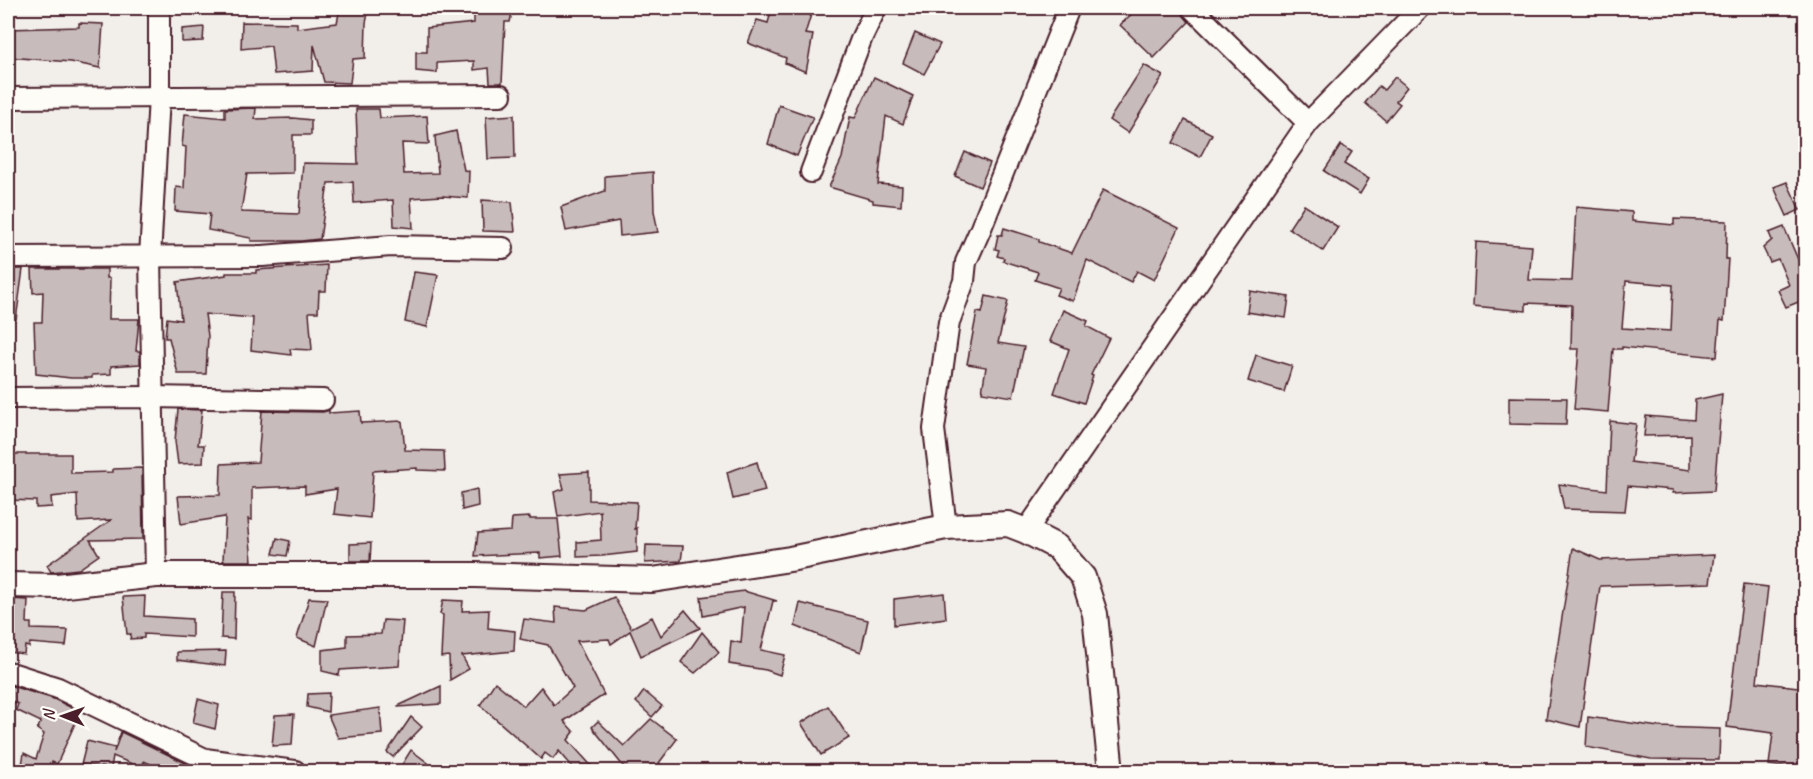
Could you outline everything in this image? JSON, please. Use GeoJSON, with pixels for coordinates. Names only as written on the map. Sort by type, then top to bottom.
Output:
{"type":"FeatureCollection","features":[{"type":"Feature","properties":{"kind":"street"},"geometry":{"type":"LineString","coordinates":[[156,575],[150,257],[159,97],[159,8]]}},
{"type":"Feature","properties":{"kind":"street"},"geometry":{"type":"LineString","coordinates":[[811,172],[862,38],[876,8]]}},
{"type":"Feature","properties":{"kind":"street"},"geometry":{"type":"LineString","coordinates":[[946,527],[934,429],[949,322],[964,281],[966,262],[1069,8]]}},
{"type":"Feature","properties":{"kind":"street"},"geometry":{"type":"LineString","coordinates":[[1192,8],[1308,123]]}},
{"type":"Feature","properties":{"kind":"street"},"geometry":{"type":"LineString","coordinates":[[1026,531],[1308,123],[1420,8]]}},
{"type":"Feature","properties":{"kind":"street"},"geometry":{"type":"LineString","coordinates":[[8,98],[501,95]]}},
{"type":"Feature","properties":{"kind":"street"},"geometry":{"type":"LineString","coordinates":[[8,257],[262,256],[391,246],[503,248]]}},
{"type":"Feature","properties":{"kind":"street"},"geometry":{"type":"LineString","coordinates":[[8,398],[152,397],[323,400]]}},
{"type":"Feature","properties":{"kind":"street"},"geometry":{"type":"LineString","coordinates":[[8,585],[57,586],[156,575],[475,575],[652,580],[790,559],[946,527],[1008,524],[1057,547],[1083,576],[1095,614],[1111,771]]}},
{"type":"Feature","properties":{"kind":"street"},"geometry":{"type":"LineString","coordinates":[[8,672],[58,688],[205,759],[295,771]]}},
{"type":"Feature","properties":{"kind":"building"},"geometry":{"type":"Polygon","coordinates":[[[340,8],[369,8],[365,58],[353,59],[350,83],[324,82],[314,45],[313,71],[274,74],[271,46],[241,49],[242,22],[297,23],[297,28],[337,23],[340,8]]]}},
{"type":"Feature","properties":{"kind":"building"},"geometry":{"type":"Polygon","coordinates":[[[513,8],[510,22],[505,22],[502,83],[490,83],[489,68],[474,70],[474,61],[437,63],[437,73],[416,71],[416,52],[427,52],[427,28],[474,23],[474,10],[513,8]]]}},
{"type":"Feature","properties":{"kind":"building"},"geometry":{"type":"Polygon","coordinates":[[[772,8],[813,8],[805,34],[813,35],[806,72],[785,63],[786,58],[748,43],[757,20],[768,23],[772,8]]]}},
{"type":"Feature","properties":{"kind":"building"},"geometry":{"type":"Polygon","coordinates":[[[1138,8],[1178,8],[1189,22],[1154,58],[1120,25],[1138,8]]]}},
{"type":"Feature","properties":{"kind":"building"},"geometry":{"type":"Polygon","coordinates":[[[79,23],[103,24],[100,68],[71,62],[8,57],[8,29],[79,27],[79,23]]]}},
{"type":"Feature","properties":{"kind":"building"},"geometry":{"type":"Polygon","coordinates":[[[204,27],[203,41],[182,42],[182,29],[204,27]]]}},
{"type":"Feature","properties":{"kind":"building"},"geometry":{"type":"Polygon","coordinates":[[[915,33],[940,44],[924,74],[903,63],[915,33]]]}},
{"type":"Feature","properties":{"kind":"building"},"geometry":{"type":"Polygon","coordinates":[[[1144,65],[1163,76],[1128,133],[1109,120],[1144,65]]]}},
{"type":"Feature","properties":{"kind":"building"},"geometry":{"type":"Polygon","coordinates":[[[874,77],[913,96],[903,124],[886,116],[878,184],[902,186],[901,206],[873,203],[873,200],[829,187],[842,158],[850,117],[855,118],[874,77]]]}},
{"type":"Feature","properties":{"kind":"building"},"geometry":{"type":"Polygon","coordinates":[[[1395,77],[1407,87],[1396,101],[1400,104],[1386,121],[1365,103],[1379,86],[1384,90],[1395,77]]]}},
{"type":"Feature","properties":{"kind":"building"},"geometry":{"type":"Polygon","coordinates":[[[779,105],[813,117],[797,156],[768,144],[779,105]]]}},
{"type":"Feature","properties":{"kind":"building"},"geometry":{"type":"Polygon","coordinates":[[[256,108],[255,119],[311,120],[311,135],[293,135],[293,173],[247,174],[241,212],[299,214],[303,163],[358,164],[356,109],[379,109],[380,118],[427,116],[429,144],[402,143],[404,174],[438,173],[435,136],[456,131],[464,170],[469,171],[468,198],[442,196],[411,198],[413,228],[394,226],[393,200],[354,203],[353,182],[328,183],[320,239],[251,241],[251,238],[208,230],[210,214],[175,211],[176,187],[184,188],[186,147],[182,146],[185,114],[225,118],[225,109],[256,108]]]}},
{"type":"Feature","properties":{"kind":"building"},"geometry":{"type":"Polygon","coordinates":[[[514,115],[515,158],[488,159],[486,117],[514,115]]]}},
{"type":"Feature","properties":{"kind":"building"},"geometry":{"type":"Polygon","coordinates":[[[1185,120],[1212,134],[1200,157],[1173,143],[1185,120]]]}},
{"type":"Feature","properties":{"kind":"building"},"geometry":{"type":"Polygon","coordinates":[[[1341,145],[1352,152],[1344,164],[1369,179],[1360,194],[1324,171],[1341,145]]]}},
{"type":"Feature","properties":{"kind":"building"},"geometry":{"type":"Polygon","coordinates":[[[965,152],[990,163],[980,187],[955,176],[965,152]]]}},
{"type":"Feature","properties":{"kind":"building"},"geometry":{"type":"Polygon","coordinates":[[[653,172],[654,211],[658,232],[620,236],[619,221],[566,231],[561,207],[605,191],[605,176],[653,172]]]}},
{"type":"Feature","properties":{"kind":"building"},"geometry":{"type":"Polygon","coordinates":[[[1787,182],[1800,210],[1787,216],[1774,187],[1787,182]]]}},
{"type":"Feature","properties":{"kind":"building"},"geometry":{"type":"Polygon","coordinates":[[[1103,190],[1179,228],[1154,280],[1137,271],[1131,282],[1087,260],[1073,301],[1056,295],[1059,288],[1035,280],[1038,272],[1003,261],[1004,258],[997,256],[999,250],[995,249],[998,235],[1002,235],[1004,228],[1072,253],[1103,190]]]}},
{"type":"Feature","properties":{"kind":"building"},"geometry":{"type":"Polygon","coordinates":[[[482,200],[512,202],[515,232],[483,231],[482,200]]]}},
{"type":"Feature","properties":{"kind":"building"},"geometry":{"type":"Polygon","coordinates":[[[1304,205],[1338,227],[1323,251],[1289,228],[1304,205]]]}},
{"type":"Feature","properties":{"kind":"building"},"geometry":{"type":"Polygon","coordinates":[[[1576,207],[1632,212],[1632,221],[1674,225],[1674,219],[1727,221],[1726,259],[1728,259],[1724,321],[1720,320],[1717,357],[1622,347],[1622,349],[1613,349],[1608,412],[1574,409],[1579,349],[1571,349],[1572,305],[1526,303],[1526,311],[1473,306],[1476,242],[1532,246],[1529,280],[1572,281],[1576,207]],[[1626,281],[1622,328],[1671,331],[1673,285],[1626,281]]]}},
{"type":"Feature","properties":{"kind":"building"},"geometry":{"type":"Polygon","coordinates":[[[1784,227],[1806,278],[1806,299],[1786,307],[1778,290],[1789,285],[1778,259],[1770,262],[1763,248],[1772,240],[1769,233],[1784,227]]]}},
{"type":"Feature","properties":{"kind":"building"},"geometry":{"type":"Polygon","coordinates":[[[327,265],[326,291],[319,291],[318,312],[309,312],[312,350],[290,349],[291,355],[251,350],[253,318],[205,314],[208,336],[206,374],[178,374],[169,338],[165,338],[167,318],[181,320],[177,282],[226,275],[226,273],[256,273],[256,270],[327,265]]]}},
{"type":"Feature","properties":{"kind":"building"},"geometry":{"type":"Polygon","coordinates":[[[8,269],[23,269],[16,320],[8,319],[8,269]]]}},
{"type":"Feature","properties":{"kind":"building"},"geometry":{"type":"Polygon","coordinates":[[[32,269],[107,269],[107,278],[110,278],[109,319],[139,319],[136,351],[140,351],[140,364],[111,366],[111,374],[92,375],[92,378],[36,374],[34,322],[42,322],[43,292],[33,293],[32,269]]]}},
{"type":"Feature","properties":{"kind":"building"},"geometry":{"type":"Polygon","coordinates":[[[414,272],[438,275],[427,327],[405,322],[414,272]]]}},
{"type":"Feature","properties":{"kind":"building"},"geometry":{"type":"Polygon","coordinates":[[[1250,291],[1289,297],[1286,318],[1247,312],[1250,291]]]}},
{"type":"Feature","properties":{"kind":"building"},"geometry":{"type":"Polygon","coordinates":[[[986,296],[1008,301],[998,343],[1024,347],[1013,397],[982,392],[986,367],[967,364],[977,312],[982,313],[986,296]]]}},
{"type":"Feature","properties":{"kind":"building"},"geometry":{"type":"Polygon","coordinates":[[[1063,310],[1088,321],[1086,326],[1109,338],[1091,375],[1093,376],[1084,403],[1054,393],[1069,349],[1050,341],[1063,310]]]}},
{"type":"Feature","properties":{"kind":"building"},"geometry":{"type":"Polygon","coordinates":[[[1256,355],[1292,366],[1284,392],[1248,381],[1256,355]]]}},
{"type":"Feature","properties":{"kind":"building"},"geometry":{"type":"Polygon","coordinates":[[[1722,394],[1714,491],[1673,493],[1673,490],[1628,486],[1625,511],[1564,509],[1559,484],[1607,490],[1610,421],[1636,424],[1631,462],[1690,470],[1690,435],[1644,436],[1646,416],[1694,420],[1695,400],[1722,394]]]}},
{"type":"Feature","properties":{"kind":"building"},"geometry":{"type":"Polygon","coordinates":[[[1509,397],[1567,398],[1566,425],[1509,424],[1509,397]]]}},
{"type":"Feature","properties":{"kind":"building"},"geometry":{"type":"Polygon","coordinates":[[[178,409],[202,410],[198,445],[204,445],[203,463],[178,464],[175,441],[178,409]]]}},
{"type":"Feature","properties":{"kind":"building"},"geometry":{"type":"Polygon","coordinates":[[[329,410],[329,413],[360,411],[361,423],[402,421],[405,450],[444,451],[445,471],[417,470],[417,468],[373,471],[370,518],[334,514],[337,489],[305,494],[305,486],[252,488],[252,520],[248,519],[252,561],[223,561],[225,517],[181,524],[178,496],[220,495],[221,464],[258,462],[262,411],[323,412],[329,410]]]}},
{"type":"Feature","properties":{"kind":"building"},"geometry":{"type":"Polygon","coordinates":[[[8,454],[71,454],[71,473],[113,472],[113,469],[142,468],[143,539],[90,540],[99,555],[79,569],[51,572],[47,565],[111,520],[78,522],[77,494],[51,497],[52,507],[36,508],[36,501],[8,500],[8,454]]]}},
{"type":"Feature","properties":{"kind":"building"},"geometry":{"type":"Polygon","coordinates":[[[757,462],[765,491],[733,499],[727,472],[757,462]]]}},
{"type":"Feature","properties":{"kind":"building"},"geometry":{"type":"Polygon","coordinates":[[[589,472],[589,500],[637,502],[635,529],[637,528],[637,552],[577,557],[577,542],[601,540],[600,511],[558,517],[554,492],[564,489],[560,474],[589,472]]]}},
{"type":"Feature","properties":{"kind":"building"},"geometry":{"type":"Polygon","coordinates":[[[477,489],[478,506],[462,510],[461,493],[477,489]]]}},
{"type":"Feature","properties":{"kind":"building"},"geometry":{"type":"Polygon","coordinates":[[[530,517],[530,519],[558,519],[562,556],[540,558],[540,553],[475,556],[478,533],[511,531],[512,518],[530,517]]]}},
{"type":"Feature","properties":{"kind":"building"},"geometry":{"type":"Polygon","coordinates":[[[277,538],[290,541],[287,556],[273,554],[277,538]]]}},
{"type":"Feature","properties":{"kind":"building"},"geometry":{"type":"Polygon","coordinates":[[[371,543],[370,561],[350,561],[350,544],[371,543]]]}},
{"type":"Feature","properties":{"kind":"building"},"geometry":{"type":"Polygon","coordinates":[[[646,545],[683,546],[681,561],[645,563],[646,545]]]}},
{"type":"Feature","properties":{"kind":"building"},"geometry":{"type":"Polygon","coordinates":[[[1573,548],[1600,560],[1714,555],[1710,583],[1600,586],[1580,727],[1546,719],[1573,548]]]}},
{"type":"Feature","properties":{"kind":"building"},"geometry":{"type":"Polygon","coordinates":[[[1744,584],[1768,587],[1757,682],[1806,688],[1806,769],[1769,765],[1773,733],[1727,727],[1744,584]]]}},
{"type":"Feature","properties":{"kind":"building"},"geometry":{"type":"Polygon","coordinates":[[[744,591],[777,601],[773,601],[761,650],[785,655],[780,675],[766,670],[729,664],[731,641],[741,643],[744,607],[703,616],[701,597],[744,591]]]}},
{"type":"Feature","properties":{"kind":"building"},"geometry":{"type":"Polygon","coordinates":[[[223,592],[235,592],[234,639],[221,638],[223,592]]]}},
{"type":"Feature","properties":{"kind":"building"},"geometry":{"type":"Polygon","coordinates":[[[944,593],[946,618],[894,625],[894,599],[944,593]]]}},
{"type":"Feature","properties":{"kind":"building"},"geometry":{"type":"Polygon","coordinates":[[[145,596],[144,616],[192,619],[192,637],[144,634],[144,638],[130,639],[131,634],[127,634],[123,597],[145,596]]]}},
{"type":"Feature","properties":{"kind":"building"},"geometry":{"type":"Polygon","coordinates":[[[614,597],[631,628],[652,617],[661,636],[685,610],[700,628],[641,656],[630,631],[611,644],[609,639],[577,641],[604,695],[564,721],[574,732],[568,740],[596,771],[576,771],[559,751],[553,759],[545,753],[541,759],[480,705],[495,682],[524,706],[541,687],[554,705],[573,688],[548,645],[520,639],[524,619],[556,623],[555,607],[586,610],[614,597]]]}},
{"type":"Feature","properties":{"kind":"building"},"geometry":{"type":"Polygon","coordinates":[[[309,598],[327,599],[316,646],[297,638],[309,598]]]}},
{"type":"Feature","properties":{"kind":"building"},"geometry":{"type":"Polygon","coordinates":[[[8,599],[28,600],[27,623],[31,623],[31,629],[68,630],[66,646],[30,643],[29,647],[25,646],[24,654],[8,652],[8,599]]]}},
{"type":"Feature","properties":{"kind":"building"},"geometry":{"type":"Polygon","coordinates":[[[443,600],[463,601],[462,611],[489,610],[488,628],[515,631],[514,651],[462,656],[469,669],[450,680],[449,656],[441,657],[443,615],[440,614],[443,600]]]}},
{"type":"Feature","properties":{"kind":"building"},"geometry":{"type":"Polygon","coordinates":[[[800,603],[868,620],[861,652],[795,626],[800,603]]]}},
{"type":"Feature","properties":{"kind":"building"},"geometry":{"type":"Polygon","coordinates":[[[383,620],[403,621],[399,666],[340,670],[339,675],[322,671],[322,650],[347,647],[347,635],[381,634],[383,620]]]}},
{"type":"Feature","properties":{"kind":"building"},"geometry":{"type":"Polygon","coordinates":[[[702,632],[719,652],[695,673],[681,662],[702,632]]]}},
{"type":"Feature","properties":{"kind":"building"},"geometry":{"type":"Polygon","coordinates":[[[226,651],[225,666],[177,660],[177,652],[226,651]]]}},
{"type":"Feature","properties":{"kind":"building"},"geometry":{"type":"Polygon","coordinates":[[[8,685],[54,699],[80,712],[57,764],[52,762],[51,767],[61,771],[21,771],[24,753],[36,759],[44,734],[37,729],[41,722],[16,710],[18,704],[8,699],[8,685]]]}},
{"type":"Feature","properties":{"kind":"building"},"geometry":{"type":"Polygon","coordinates":[[[441,686],[441,704],[398,707],[398,706],[441,686]]]}},
{"type":"Feature","properties":{"kind":"building"},"geometry":{"type":"Polygon","coordinates":[[[644,691],[662,706],[652,717],[636,702],[644,691]]]}},
{"type":"Feature","properties":{"kind":"building"},"geometry":{"type":"Polygon","coordinates":[[[329,693],[328,712],[307,707],[308,694],[329,693]]]}},
{"type":"Feature","properties":{"kind":"building"},"geometry":{"type":"Polygon","coordinates":[[[198,699],[219,705],[215,729],[193,723],[198,699]]]}},
{"type":"Feature","properties":{"kind":"building"},"geometry":{"type":"Polygon","coordinates":[[[828,706],[849,738],[821,755],[801,723],[828,706]]]}},
{"type":"Feature","properties":{"kind":"building"},"geometry":{"type":"Polygon","coordinates":[[[380,708],[382,734],[338,738],[328,715],[380,708]]]}},
{"type":"Feature","properties":{"kind":"building"},"geometry":{"type":"Polygon","coordinates":[[[294,714],[292,745],[272,746],[275,715],[294,714]]]}},
{"type":"Feature","properties":{"kind":"building"},"geometry":{"type":"Polygon","coordinates":[[[411,717],[422,727],[393,757],[387,752],[411,717]]]}},
{"type":"Feature","properties":{"kind":"building"},"geometry":{"type":"Polygon","coordinates":[[[1588,717],[1659,727],[1720,729],[1719,760],[1651,759],[1586,747],[1588,717]]]}},
{"type":"Feature","properties":{"kind":"building"},"geometry":{"type":"Polygon","coordinates":[[[651,719],[677,739],[659,763],[668,771],[627,771],[592,727],[598,721],[624,746],[651,719]]]}},
{"type":"Feature","properties":{"kind":"building"},"geometry":{"type":"Polygon","coordinates":[[[121,732],[200,770],[207,771],[166,771],[144,761],[142,768],[113,756],[111,768],[81,765],[87,741],[115,748],[114,752],[121,732]]]}},
{"type":"Feature","properties":{"kind":"building"},"geometry":{"type":"Polygon","coordinates":[[[411,750],[428,763],[422,771],[398,771],[411,750]]]}}]}
